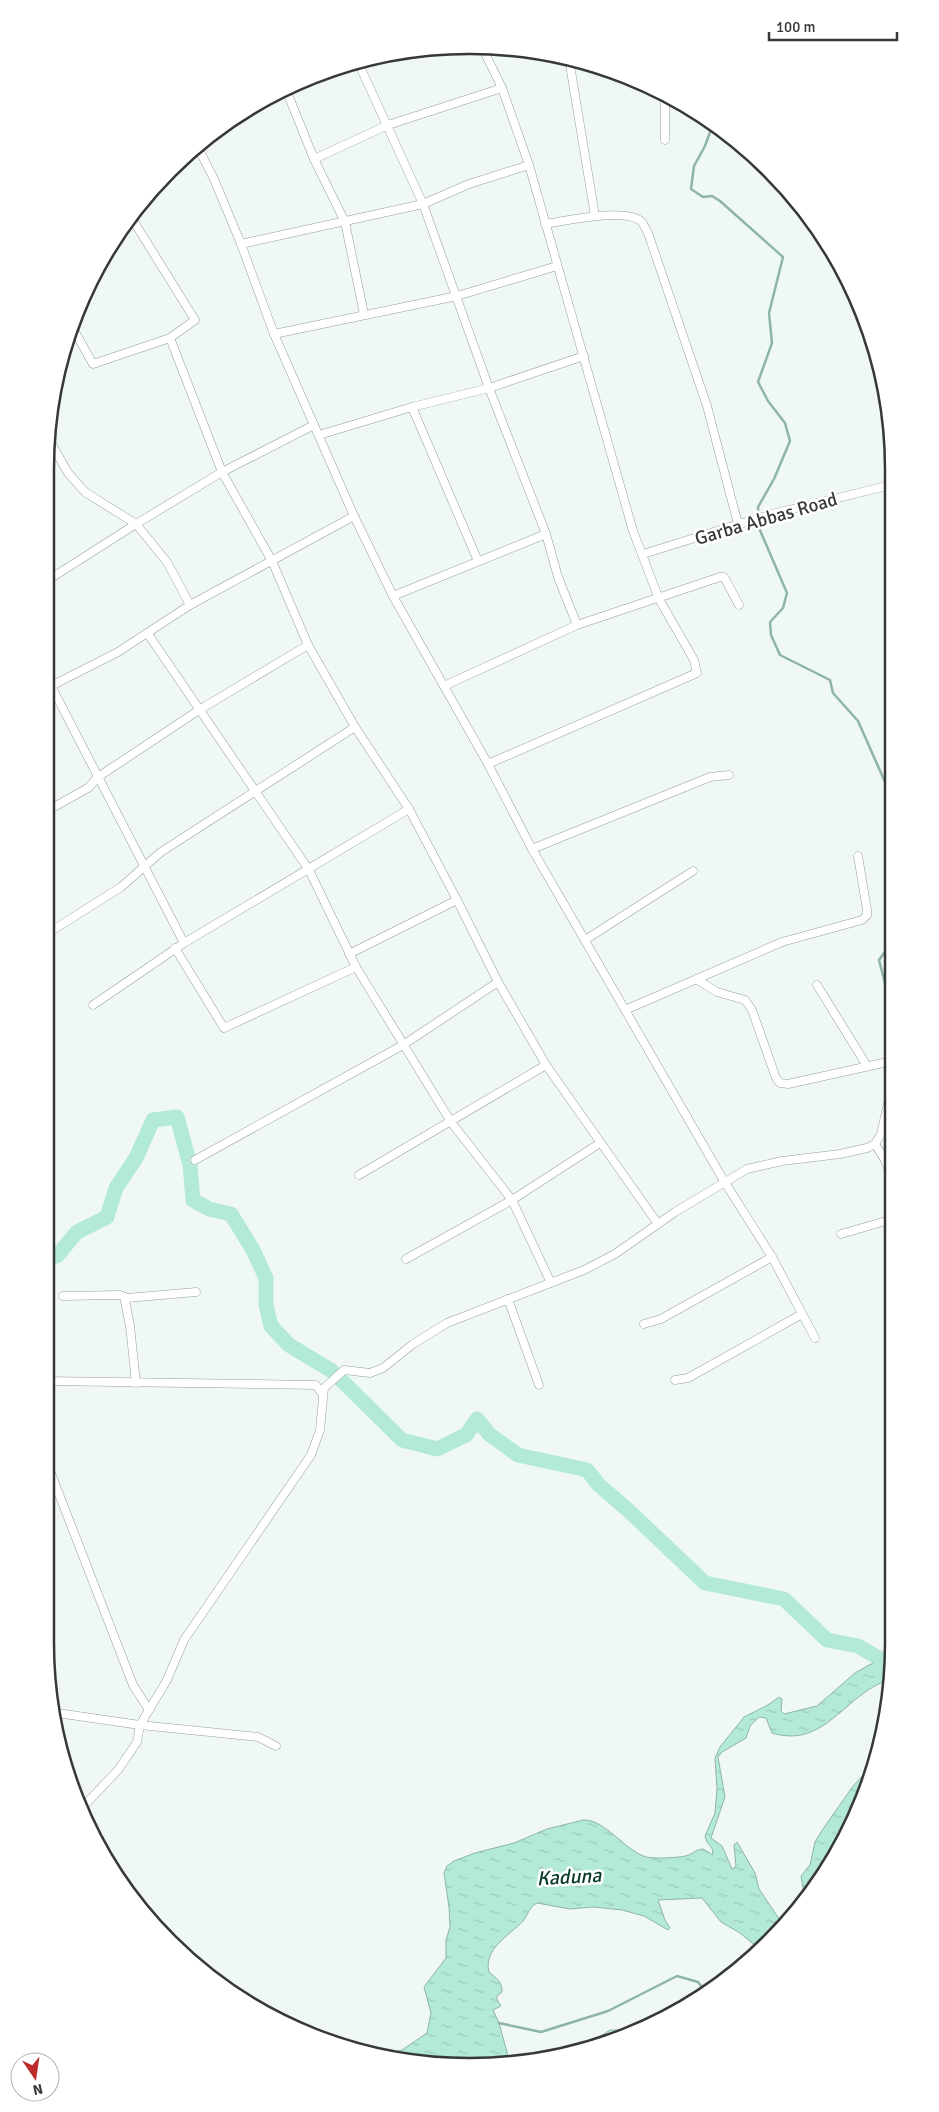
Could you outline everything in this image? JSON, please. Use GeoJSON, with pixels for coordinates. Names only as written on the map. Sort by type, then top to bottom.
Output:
{"type":"FeatureCollection","features":[{"type":"Feature","properties":{"kind":"street"},"geometry":{"type":"LineString","coordinates":[[486,55],[502,88],[529,165],[633,531],[659,599],[694,660],[697,674],[488,764]]}},
{"type":"Feature","properties":{"kind":"street"},"geometry":{"type":"LineString","coordinates":[[570,66],[594,216]]}},
{"type":"Feature","properties":{"kind":"street"},"geometry":{"type":"LineString","coordinates":[[361,68],[423,204],[488,388],[546,534],[558,577],[577,625]]}},
{"type":"Feature","properties":{"kind":"street"},"geometry":{"type":"LineString","coordinates":[[314,159],[388,125],[502,88]]}},
{"type":"Feature","properties":{"kind":"street"},"geometry":{"type":"LineString","coordinates":[[289,95],[314,159],[345,222],[364,314]]}},
{"type":"Feature","properties":{"kind":"street"},"geometry":{"type":"LineString","coordinates":[[665,103],[665,140]]}},
{"type":"Feature","properties":{"kind":"street"},"geometry":{"type":"LineString","coordinates":[[200,153],[214,179],[241,244],[274,334],[354,516],[393,596],[488,764],[532,848],[724,1181],[772,1257],[815,1338]]}},
{"type":"Feature","properties":{"kind":"street"},"geometry":{"type":"LineString","coordinates":[[241,244],[423,204],[469,184],[529,165]]}},
{"type":"Feature","properties":{"kind":"street"},"geometry":{"type":"LineString","coordinates":[[545,224],[594,216],[629,216],[642,222],[648,233],[707,406],[738,524]]}},
{"type":"Feature","properties":{"kind":"street"},"geometry":{"type":"LineString","coordinates":[[76,335],[93,364],[170,338],[195,320],[135,223]]}},
{"type":"Feature","properties":{"kind":"street"},"geometry":{"type":"LineString","coordinates":[[274,334],[457,296],[557,266]]}},
{"type":"Feature","properties":{"kind":"street"},"geometry":{"type":"LineString","coordinates":[[170,338],[222,472],[272,561],[308,645],[355,727],[409,809],[458,900],[498,982],[546,1065],[658,1224]]}},
{"type":"Feature","properties":{"kind":"street"},"geometry":{"type":"LineString","coordinates":[[319,435],[412,407],[488,388],[584,356]]}},
{"type":"Feature","properties":{"kind":"street"},"geometry":{"type":"LineString","coordinates":[[412,407],[478,561]]}},
{"type":"Feature","properties":{"kind":"street"},"geometry":{"type":"LineString","coordinates":[[54,576],[222,472],[314,425]]}},
{"type":"Feature","properties":{"kind":"street"},"geometry":{"type":"LineString","coordinates":[[55,449],[68,473],[85,492],[136,524],[167,562],[190,605]]}},
{"type":"Feature","properties":{"kind":"street","name":"Garba Abbas Road"},"geometry":{"type":"LineString","coordinates":[[643,554],[749,520],[885,486]]}},
{"type":"Feature","properties":{"kind":"street"},"geometry":{"type":"LineString","coordinates":[[54,683],[118,652],[190,605],[354,516]]}},
{"type":"Feature","properties":{"kind":"street"},"geometry":{"type":"LineString","coordinates":[[393,596],[546,534]]}},
{"type":"Feature","properties":{"kind":"street"},"geometry":{"type":"LineString","coordinates":[[444,686],[577,625],[720,577],[724,577],[729,584],[739,605]]}},
{"type":"Feature","properties":{"kind":"street"},"geometry":{"type":"LineString","coordinates":[[148,634],[309,870],[356,967],[451,1122],[512,1200],[552,1282]]}},
{"type":"Feature","properties":{"kind":"street"},"geometry":{"type":"LineString","coordinates":[[54,807],[88,788],[98,777],[199,710],[308,645]]}},
{"type":"Feature","properties":{"kind":"street"},"geometry":{"type":"LineString","coordinates":[[54,697],[146,866],[184,942]]}},
{"type":"Feature","properties":{"kind":"street"},"geometry":{"type":"LineString","coordinates":[[54,929],[121,887],[161,852],[355,727]]}},
{"type":"Feature","properties":{"kind":"street"},"geometry":{"type":"LineString","coordinates":[[532,848],[710,777],[729,775]]}},
{"type":"Feature","properties":{"kind":"street"},"geometry":{"type":"LineString","coordinates":[[93,1005],[184,942],[309,870],[409,809]]}},
{"type":"Feature","properties":{"kind":"street"},"geometry":{"type":"LineString","coordinates":[[625,1010],[782,942],[862,920],[867,910],[858,856]]}},
{"type":"Feature","properties":{"kind":"street"},"geometry":{"type":"LineString","coordinates":[[585,940],[693,871]]}},
{"type":"Feature","properties":{"kind":"street"},"geometry":{"type":"LineString","coordinates":[[349,954],[458,900]]}},
{"type":"Feature","properties":{"kind":"street"},"geometry":{"type":"LineString","coordinates":[[175,948],[224,1028],[356,967]]}},
{"type":"Feature","properties":{"kind":"street"},"geometry":{"type":"LineString","coordinates":[[696,979],[717,992],[745,1000],[752,1010],[776,1078],[780,1083],[788,1084],[885,1062]]}},
{"type":"Feature","properties":{"kind":"street"},"geometry":{"type":"LineString","coordinates":[[195,1160],[403,1045],[498,982]]}},
{"type":"Feature","properties":{"kind":"street"},"geometry":{"type":"LineString","coordinates":[[817,985],[867,1066]]}},
{"type":"Feature","properties":{"kind":"street"},"geometry":{"type":"LineString","coordinates":[[359,1175],[546,1065]]}},
{"type":"Feature","properties":{"kind":"street"},"geometry":{"type":"LineString","coordinates":[[86,1804],[118,1770],[137,1742],[140,1725],[167,1680],[184,1640],[311,1455],[320,1430],[323,1392],[344,1370],[370,1373],[383,1368],[413,1344],[448,1323],[602,1261],[724,1181],[747,1169],[782,1161],[840,1154],[876,1144],[881,1134],[885,1117]]}},
{"type":"Feature","properties":{"kind":"street"},"geometry":{"type":"LineString","coordinates":[[406,1258],[512,1200],[600,1143]]}},
{"type":"Feature","properties":{"kind":"street"},"geometry":{"type":"LineString","coordinates":[[876,1144],[885,1160]]}},
{"type":"Feature","properties":{"kind":"street"},"geometry":{"type":"LineString","coordinates":[[841,1234],[885,1220]]}},
{"type":"Feature","properties":{"kind":"street"},"geometry":{"type":"LineString","coordinates":[[644,1324],[661,1319],[772,1257]]}},
{"type":"Feature","properties":{"kind":"street"},"geometry":{"type":"LineString","coordinates":[[63,1296],[120,1295],[126,1298],[196,1292]]}},
{"type":"Feature","properties":{"kind":"street"},"geometry":{"type":"LineString","coordinates":[[126,1298],[136,1383]]}},
{"type":"Feature","properties":{"kind":"street"},"geometry":{"type":"LineString","coordinates":[[508,1299],[539,1384]]}},
{"type":"Feature","properties":{"kind":"street"},"geometry":{"type":"LineString","coordinates":[[676,1380],[688,1378],[802,1314]]}},
{"type":"Feature","properties":{"kind":"street"},"geometry":{"type":"LineString","coordinates":[[54,1381],[316,1385],[323,1392]]}},
{"type":"Feature","properties":{"kind":"street"},"geometry":{"type":"LineString","coordinates":[[54,1481],[133,1685],[149,1710]]}},
{"type":"Feature","properties":{"kind":"street"},"geometry":{"type":"LineString","coordinates":[[60,1712],[140,1725],[258,1736],[276,1746]]}},
{"type":"Feature","properties":{"kind":"water","name":"Kaduna"},"geometry":{"type":"Polygon","coordinates":[[[884,1659],[883,1682],[873,1687],[820,1727],[806,1734],[790,1736],[772,1733],[766,1718],[759,1717],[750,1726],[746,1738],[722,1752],[718,1757],[725,1797],[711,1838],[722,1846],[732,1869],[736,1866],[734,1845],[737,1842],[755,1873],[759,1889],[780,1919],[754,1945],[740,1933],[721,1922],[702,1898],[658,1900],[670,1928],[668,1930],[644,1916],[622,1910],[593,1907],[570,1909],[537,1903],[530,1909],[523,1921],[494,1949],[488,1964],[489,1972],[498,1980],[502,1988],[502,1992],[497,1996],[501,2006],[493,2010],[499,2023],[508,2056],[442,2057],[396,2051],[402,2050],[427,2033],[431,2013],[424,1987],[446,1958],[446,1940],[450,1927],[444,1873],[447,1866],[454,1861],[475,1853],[514,1843],[547,1829],[583,1820],[599,1824],[630,1848],[646,1857],[680,1857],[703,1849],[713,1855],[712,1848],[705,1836],[715,1813],[717,1789],[715,1758],[720,1747],[744,1717],[779,1697],[782,1699],[781,1711],[784,1714],[817,1706],[855,1673],[884,1659]]]}},
{"type":"Feature","properties":{"kind":"water"},"geometry":{"type":"Polygon","coordinates":[[[863,1775],[854,1802],[830,1850],[803,1890],[801,1876],[810,1865],[815,1842],[853,1786],[863,1775]]]}},
{"type":"Feature","properties":{"kind":"water"},"geometry":{"type":"Polygon","coordinates":[[[610,2030],[619,2030],[599,2037],[610,2030]]]}},
{"type":"Feature","properties":{"kind":"waterway"},"geometry":{"type":"LineString","coordinates":[[710,131],[694,166],[691,189],[703,197],[712,196],[720,201],[783,257],[769,313],[772,343],[758,382],[768,401],[785,423],[790,441],[774,479],[758,507],[759,528],[787,593],[783,608],[770,622],[771,635],[780,655],[830,680],[833,693],[858,721],[885,782]]}},
{"type":"Feature","properties":{"kind":"waterway"},"geometry":{"type":"LineString","coordinates":[[885,952],[879,960],[885,983]]}},
{"type":"Feature","properties":{"kind":"waterway"},"geometry":{"type":"LineString","coordinates":[[54,1256],[57,1256],[77,1232],[107,1217],[116,1188],[136,1158],[153,1120],[177,1117],[190,1165],[193,1200],[209,1209],[231,1214],[253,1250],[266,1278],[266,1305],[271,1326],[289,1345],[332,1371],[402,1440],[437,1449],[466,1435],[477,1419],[489,1434],[518,1455],[587,1470],[599,1485],[705,1583],[784,1599],[827,1640],[858,1646],[882,1660]]}},
{"type":"Feature","properties":{"kind":"waterway"},"geometry":{"type":"LineString","coordinates":[[499,2023],[541,2032],[608,2011],[677,1976],[698,1982],[702,1987]]}}]}
